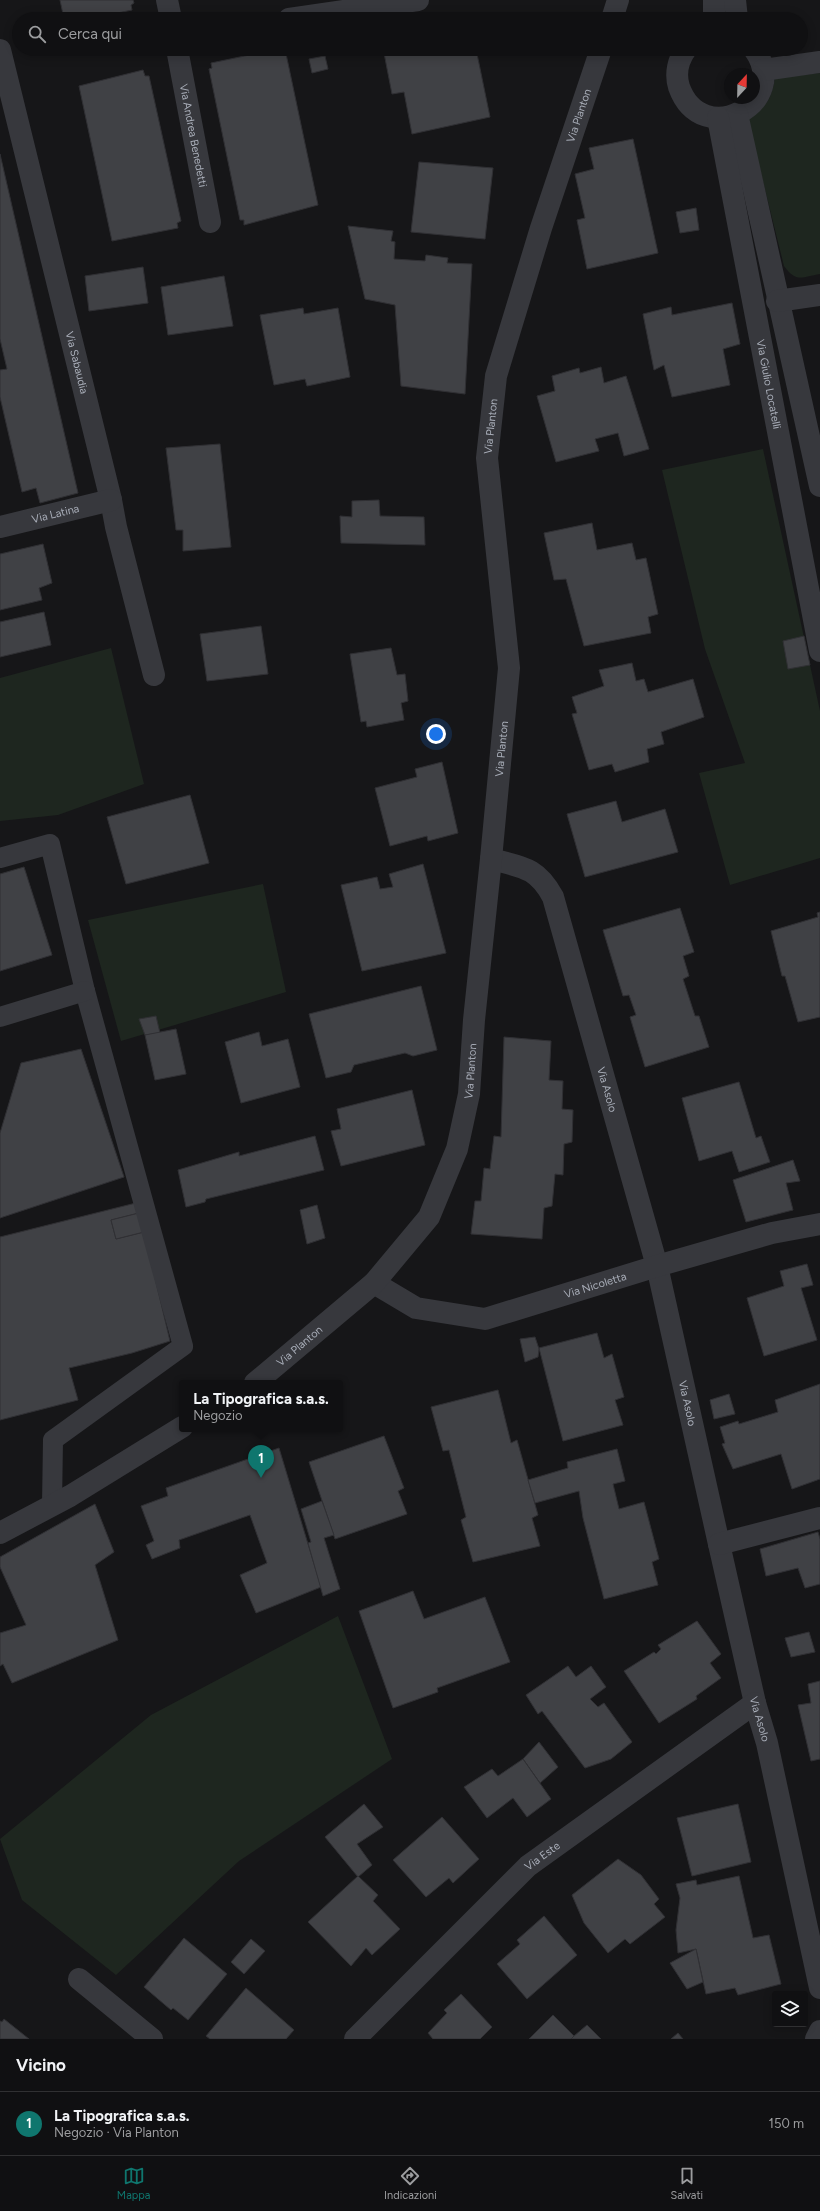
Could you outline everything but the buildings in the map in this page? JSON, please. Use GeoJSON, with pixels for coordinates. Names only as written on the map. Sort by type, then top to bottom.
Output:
{"type":"FeatureCollection","features":[{"type":"Feature","properties":{"kind":"street"},"geometry":{"type":"LineString","coordinates":[[167,0],[170,12]]}},
{"type":"Feature","properties":{"kind":"street"},"geometry":{"type":"LineString","coordinates":[[337,12],[418,0]]}},
{"type":"Feature","properties":{"kind":"street"},"geometry":{"type":"LineString","coordinates":[[614,12],[618,0]]}},
{"type":"Feature","properties":{"kind":"street"},"geometry":{"type":"LineString","coordinates":[[714,0],[714,12]]}},
{"type":"Feature","properties":{"kind":"street"},"geometry":{"type":"LineString","coordinates":[[735,0],[736,12]]}},
{"type":"Feature","properties":{"kind":"street","name":"Via Sabaudia"},"geometry":{"type":"LineString","coordinates":[[0,50],[111,500],[116,527],[154,675]]}},
{"type":"Feature","properties":{"kind":"street","name":"Via Andrea Benedetti"},"geometry":{"type":"LineString","coordinates":[[178,56],[210,222]]}},
{"type":"Feature","properties":{"kind":"street","name":"Via Planton"},"geometry":{"type":"LineString","coordinates":[[259,1380],[374,1283],[429,1217],[457,1149],[468,1094],[474,1020],[492,859],[509,668],[487,458],[496,376],[541,228],[599,56]]}},
{"type":"Feature","properties":{"kind":"street"},"geometry":{"type":"LineString","coordinates":[[681,56],[677,70],[678,83],[683,97],[692,107],[705,115],[728,116],[749,107],[758,97],[763,83],[763,70],[759,56]]}},
{"type":"Feature","properties":{"kind":"street"},"geometry":{"type":"LineString","coordinates":[[763,70],[820,62]]}},
{"type":"Feature","properties":{"kind":"street"},"geometry":{"type":"LineString","coordinates":[[728,116],[777,301],[820,486]]}},
{"type":"Feature","properties":{"kind":"street","name":"Via Giulio Locatelli"},"geometry":{"type":"LineString","coordinates":[[728,116],[820,652]]}},
{"type":"Feature","properties":{"kind":"street"},"geometry":{"type":"LineString","coordinates":[[777,301],[820,296]]}},
{"type":"Feature","properties":{"kind":"street","name":"Via Latina"},"geometry":{"type":"LineString","coordinates":[[0,527],[111,500]]}},
{"type":"Feature","properties":{"kind":"street","name":"Via Asolo"},"geometry":{"type":"LineString","coordinates":[[492,859],[521,866],[540,876],[553,898],[657,1266],[755,1703],[767,1743],[820,1988]]}},
{"type":"Feature","properties":{"kind":"street","name":"Via Nicoletta"},"geometry":{"type":"LineString","coordinates":[[374,1283],[416,1308],[485,1319],[657,1266],[772,1233],[820,1224]]}},
{"type":"Feature","properties":{"kind":"street"},"geometry":{"type":"LineString","coordinates":[[0,1533],[52,1505],[179,1430]]}},
{"type":"Feature","properties":{"kind":"street"},"geometry":{"type":"LineString","coordinates":[[719,1544],[820,1518]]}},
{"type":"Feature","properties":{"kind":"street","name":"Via Este"},"geometry":{"type":"LineString","coordinates":[[354,2039],[528,1866],[755,1703]]}},
{"type":"Feature","properties":{"kind":"street"},"geometry":{"type":"LineString","coordinates":[[79,1978],[152,2039]]}},
{"type":"Feature","properties":{"kind":"street"},"geometry":{"type":"LineString","coordinates":[[816,2039],[820,2031]]}},
{"type":"Feature","properties":{"kind":"lane"},"geometry":{"type":"LineString","coordinates":[[0,858],[50,844],[85,991],[183,1346],[53,1440],[52,1505]]}},
{"type":"Feature","properties":{"kind":"lane"},"geometry":{"type":"LineString","coordinates":[[0,1017],[85,991]]}},
{"type":"Feature","properties":{"kind":"shaded area"},"geometry":{"type":"Polygon","coordinates":[[[820,73],[820,274],[800,278],[792,275],[784,266],[747,117],[763,107],[767,102],[772,92],[775,78],[820,73]]]}},
{"type":"Feature","properties":{"kind":"shaded area"},"geometry":{"type":"Polygon","coordinates":[[[763,449],[820,711],[820,858],[730,885],[699,773],[745,763],[705,649],[662,470],[763,449]]]}},
{"type":"Feature","properties":{"kind":"shaded area"},"geometry":{"type":"Polygon","coordinates":[[[111,648],[144,784],[58,815],[0,821],[0,678],[111,648]]]}},
{"type":"Feature","properties":{"kind":"shaded area"},"geometry":{"type":"Polygon","coordinates":[[[263,884],[286,992],[121,1041],[88,920],[263,884]]]}},
{"type":"Feature","properties":{"kind":"shaded area"},"geometry":{"type":"Polygon","coordinates":[[[338,1616],[392,1759],[239,1861],[116,1975],[22,1900],[0,1839],[151,1715],[338,1616]]]}},
{"type":"Feature","properties":{"kind":"place","name":"La Tipografica s.a.s."},"geometry":{"type":"Point","coordinates":[261,1478]}}]}
